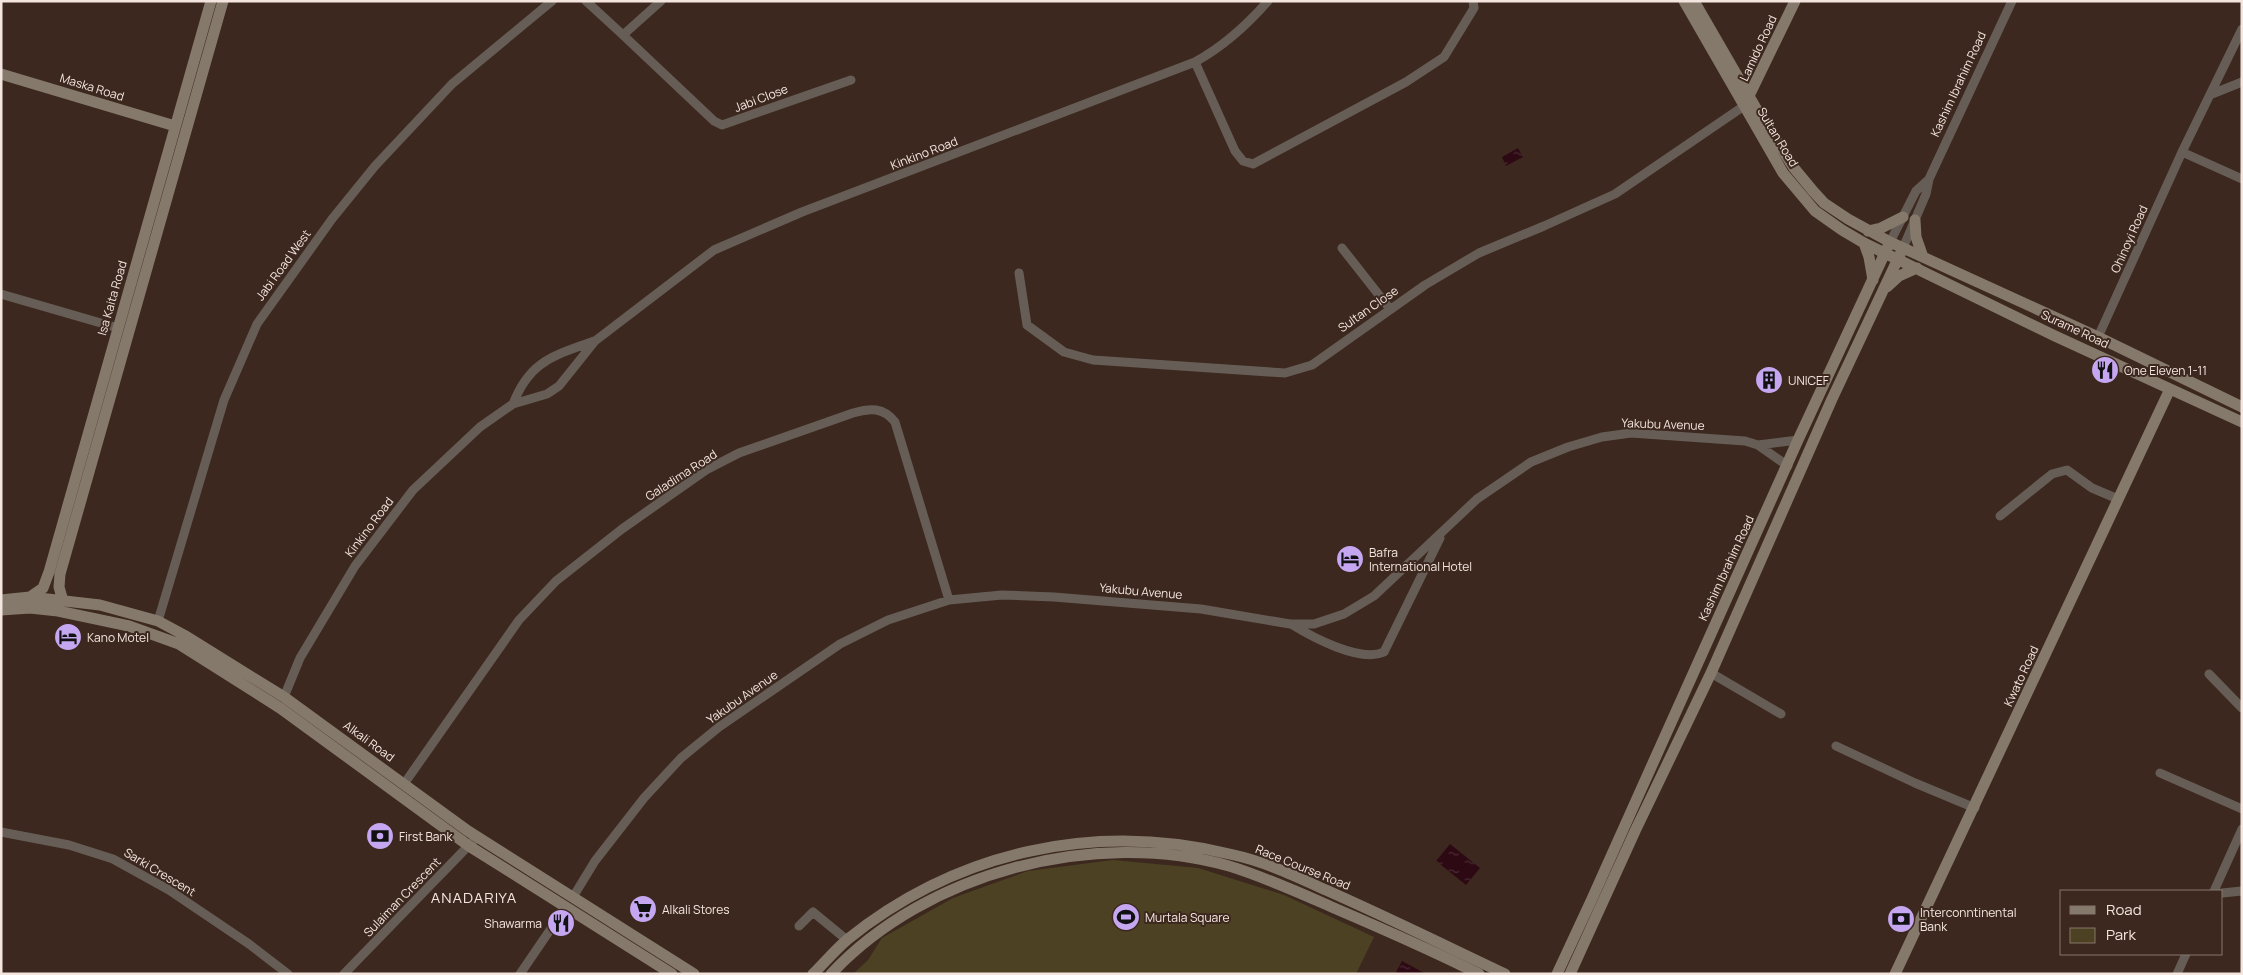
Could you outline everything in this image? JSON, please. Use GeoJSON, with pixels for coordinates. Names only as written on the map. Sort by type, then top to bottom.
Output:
{"type":"FeatureCollection","features":[{"type":"Feature","properties":{"kind":"main road","name":"Isa Kaita Road"},"geometry":{"type":"LineString","coordinates":[[63,601],[59,587],[60,574],[118,328],[211,1]]}},
{"type":"Feature","properties":{"kind":"main road","name":"Isa Kaita Road"},"geometry":{"type":"LineString","coordinates":[[30,597],[43,588],[94,434],[224,1]]}},
{"type":"Feature","properties":{"kind":"main road","name":"Sultan Road"},"geometry":{"type":"LineString","coordinates":[[1684,1],[1747,102],[1812,191],[1824,203],[1868,231],[1888,247]]}},
{"type":"Feature","properties":{"kind":"main road","name":"Sultan Road"},"geometry":{"type":"LineString","coordinates":[[1694,1],[1783,173],[1815,210],[1842,230],[1864,243],[1888,247]]}},
{"type":"Feature","properties":{"kind":"main road","name":"Lamido Road"},"geometry":{"type":"LineString","coordinates":[[1747,102],[1795,1]]}},
{"type":"Feature","properties":{"kind":"main road","name":"Maska Road"},"geometry":{"type":"LineString","coordinates":[[1,74],[175,126]]}},
{"type":"Feature","properties":{"kind":"main road"},"geometry":{"type":"LineString","coordinates":[[1868,231],[1881,228],[1904,216]]}},
{"type":"Feature","properties":{"kind":"main road"},"geometry":{"type":"LineString","coordinates":[[1915,220],[1916,237],[1923,257]]}},
{"type":"Feature","properties":{"kind":"main road"},"geometry":{"type":"LineString","coordinates":[[1864,243],[1869,257],[1873,280]]}},
{"type":"Feature","properties":{"kind":"main road","name":"Surame Road"},"geometry":{"type":"LineString","coordinates":[[1888,247],[1903,248],[1923,257],[2098,337],[2242,407]]}},
{"type":"Feature","properties":{"kind":"main road","name":"Surame Road"},"geometry":{"type":"LineString","coordinates":[[1888,247],[1898,259],[2242,422]]}},
{"type":"Feature","properties":{"kind":"main road","name":"Kashim Ibrahim Road"},"geometry":{"type":"LineString","coordinates":[[1556,971],[1888,247]]}},
{"type":"Feature","properties":{"kind":"main road","name":"Kashim Ibrahim Road"},"geometry":{"type":"LineString","coordinates":[[1571,973],[1636,829],[1711,672],[1903,248]]}},
{"type":"Feature","properties":{"kind":"main road"},"geometry":{"type":"LineString","coordinates":[[1883,289],[1899,276],[1917,268]]}},
{"type":"Feature","properties":{"kind":"main road","name":"Kwato Road"},"geometry":{"type":"LineString","coordinates":[[1896,974],[2170,389]]}},
{"type":"Feature","properties":{"kind":"main road","name":"Alkali Road"},"geometry":{"type":"LineString","coordinates":[[1,600],[30,597],[100,605],[158,621],[184,635],[284,697],[477,837],[694,974]]}},
{"type":"Feature","properties":{"kind":"main road","name":"Alkali Road"},"geometry":{"type":"LineString","coordinates":[[1,610],[30,608],[58,611],[129,626],[179,644],[280,708],[469,846],[672,974]]}},
{"type":"Feature","properties":{"kind":"main road"},"geometry":{"type":"LineString","coordinates":[[1722,612],[1736,617]]}},
{"type":"Feature","properties":{"kind":"main road","name":"Race Course Road"},"geometry":{"type":"LineString","coordinates":[[813,974],[847,940],[882,913],[950,876],[1021,852],[1063,844],[1109,841],[1151,842],[1236,855],[1278,869],[1506,974]]}},
{"type":"Feature","properties":{"kind":"main road","name":"Race Course Road"},"geometry":{"type":"LineString","coordinates":[[831,974],[855,951],[890,925],[958,887],[1026,864],[1068,857],[1113,853],[1192,858],[1228,866],[1320,901],[1478,974]]}},
{"type":"Feature","properties":{"kind":"street","name":"Jabi Road West"},"geometry":{"type":"LineString","coordinates":[[158,621],[224,400],[256,324],[326,226],[374,166],[452,84],[552,1]]}},
{"type":"Feature","properties":{"kind":"street"},"geometry":{"type":"LineString","coordinates":[[586,1],[623,35],[661,1]]}},
{"type":"Feature","properties":{"kind":"street","name":"Kinkino Road"},"geometry":{"type":"LineString","coordinates":[[284,697],[300,658],[355,566],[413,490],[480,428],[513,404],[548,394],[559,386],[595,341],[714,250],[802,212],[1195,62],[1213,52],[1249,23],[1268,1]]}},
{"type":"Feature","properties":{"kind":"street"},"geometry":{"type":"LineString","coordinates":[[1195,62],[1235,151],[1243,161],[1253,164],[1406,82],[1444,57],[1474,8],[1473,1]]}},
{"type":"Feature","properties":{"kind":"street","name":"Kashim Ibrahim Road"},"geometry":{"type":"LineString","coordinates":[[1903,248],[1926,194],[1929,179],[2012,1]]}},
{"type":"Feature","properties":{"kind":"street","name":"Ohinoyi Road"},"geometry":{"type":"LineString","coordinates":[[2098,337],[2182,152],[2212,94],[2242,28]]}},
{"type":"Feature","properties":{"kind":"street","name":"Jabi Close"},"geometry":{"type":"LineString","coordinates":[[623,35],[714,121],[722,125],[851,80]]}},
{"type":"Feature","properties":{"kind":"street"},"geometry":{"type":"LineString","coordinates":[[2212,94],[2242,82]]}},
{"type":"Feature","properties":{"kind":"street","name":"Sultan Close"},"geometry":{"type":"LineString","coordinates":[[1019,273],[1027,325],[1064,352],[1093,360],[1285,373],[1312,365],[1425,285],[1479,253],[1615,194],[1747,102]]}},
{"type":"Feature","properties":{"kind":"street"},"geometry":{"type":"LineString","coordinates":[[2182,152],[2242,179]]}},
{"type":"Feature","properties":{"kind":"street","name":"Kashim Ibrahim Road"},"geometry":{"type":"LineString","coordinates":[[1888,247],[1916,191],[1929,179]]}},
{"type":"Feature","properties":{"kind":"street"},"geometry":{"type":"LineString","coordinates":[[1342,248],[1390,309]]}},
{"type":"Feature","properties":{"kind":"street"},"geometry":{"type":"LineString","coordinates":[[1,294],[118,328]]}},
{"type":"Feature","properties":{"kind":"street","name":"Kinkino Road"},"geometry":{"type":"LineString","coordinates":[[513,404],[520,387],[535,368],[553,356],[595,341]]}},
{"type":"Feature","properties":{"kind":"street","name":"Galadima Road"},"geometry":{"type":"LineString","coordinates":[[404,784],[519,620],[556,582],[622,529],[706,470],[739,453],[853,413],[879,409],[889,414],[896,422],[949,600]]}},
{"type":"Feature","properties":{"kind":"street","name":"Yakubu Avenue"},"geometry":{"type":"LineString","coordinates":[[573,897],[595,861],[644,798],[681,758],[719,727],[840,644],[888,620],[949,600],[1002,596],[1054,597],[1201,609],[1290,624],[1314,624],[1352,609],[1374,596],[1476,499],[1531,462],[1568,446],[1602,437],[1631,433],[1745,441],[1758,445],[1788,466]]}},
{"type":"Feature","properties":{"kind":"street","name":"Yakubu Avenue"},"geometry":{"type":"LineString","coordinates":[[1758,445],[1798,440]]}},
{"type":"Feature","properties":{"kind":"street"},"geometry":{"type":"LineString","coordinates":[[2000,516],[2052,474],[2060,471],[2067,470],[2092,488],[2118,499]]}},
{"type":"Feature","properties":{"kind":"street"},"geometry":{"type":"LineString","coordinates":[[1290,624],[1317,639],[1359,654],[1376,655],[1384,652],[1441,534]]}},
{"type":"Feature","properties":{"kind":"street"},"geometry":{"type":"LineString","coordinates":[[1711,672],[1782,714]]}},
{"type":"Feature","properties":{"kind":"street"},"geometry":{"type":"LineString","coordinates":[[2209,674],[2242,708]]}},
{"type":"Feature","properties":{"kind":"street"},"geometry":{"type":"LineString","coordinates":[[1836,746],[1974,808]]}},
{"type":"Feature","properties":{"kind":"street"},"geometry":{"type":"LineString","coordinates":[[2160,773],[2242,809]]}},
{"type":"Feature","properties":{"kind":"street"},"geometry":{"type":"LineString","coordinates":[[2214,890],[2242,830]]}},
{"type":"Feature","properties":{"kind":"street","name":"Sarki Crescent"},"geometry":{"type":"LineString","coordinates":[[1,832],[69,845],[113,859],[169,890],[249,944],[288,974]]}},
{"type":"Feature","properties":{"kind":"street","name":"Sulaiman Crescent"},"geometry":{"type":"LineString","coordinates":[[344,974],[477,837]]}},
{"type":"Feature","properties":{"kind":"street"},"geometry":{"type":"LineString","coordinates":[[2223,893],[2242,891]]}},
{"type":"Feature","properties":{"kind":"street"},"geometry":{"type":"LineString","coordinates":[[520,974],[565,908]]}},
{"type":"Feature","properties":{"kind":"street"},"geometry":{"type":"LineString","coordinates":[[799,926],[813,912],[847,940]]}},
{"type":"Feature","properties":{"kind":"street"},"geometry":{"type":"LineString","coordinates":[[2177,974],[2186,955]]}},
{"type":"Feature","properties":{"kind":"green space","name":"Murtala Square"},"geometry":{"type":"Polygon","coordinates":[[[1113,860],[1198,868],[1284,895],[1374,937],[1356,974],[853,974],[868,960],[882,938],[953,898],[1028,871],[1113,860]]]}},
{"type":"Feature","properties":{"kind":"water"},"geometry":{"type":"Polygon","coordinates":[[[1518,148],[1523,157],[1506,166],[1502,157],[1518,148]]]}},
{"type":"Feature","properties":{"kind":"water"},"geometry":{"type":"Polygon","coordinates":[[[1450,844],[1480,868],[1466,885],[1436,861],[1450,844]]]}},
{"type":"Feature","properties":{"kind":"water"},"geometry":{"type":"Polygon","coordinates":[[[1402,961],[1426,974],[1395,974],[1402,961]]]}},
{"type":"Feature","properties":{"kind":"place","name":"One Eleven 1-11"},"geometry":{"type":"Point","coordinates":[2105,370]}},
{"type":"Feature","properties":{"kind":"place","name":"UNICEF"},"geometry":{"type":"Point","coordinates":[1769,380]}},
{"type":"Feature","properties":{"kind":"place","name":"Bafra International Hotel"},"geometry":{"type":"Point","coordinates":[1350,559]}},
{"type":"Feature","properties":{"kind":"place","name":"Kano Motel"},"geometry":{"type":"Point","coordinates":[68,637]}},
{"type":"Feature","properties":{"kind":"place","name":"First Bank"},"geometry":{"type":"Point","coordinates":[380,836]}},
{"type":"Feature","properties":{"kind":"place","name":"Alkali Stores"},"geometry":{"type":"Point","coordinates":[643,909]}},
{"type":"Feature","properties":{"kind":"place","name":"Murtala Square"},"geometry":{"type":"Point","coordinates":[1126,917]}},
{"type":"Feature","properties":{"kind":"place","name":"Interconntinental Bank"},"geometry":{"type":"Point","coordinates":[1901,919]}},
{"type":"Feature","properties":{"kind":"place","name":"Shawarma"},"geometry":{"type":"Point","coordinates":[561,923]}},
{"type":"Feature","properties":{"kind":"district","name":"ANADARIYA"},"geometry":{"type":"Point","coordinates":[474,897]}}]}
